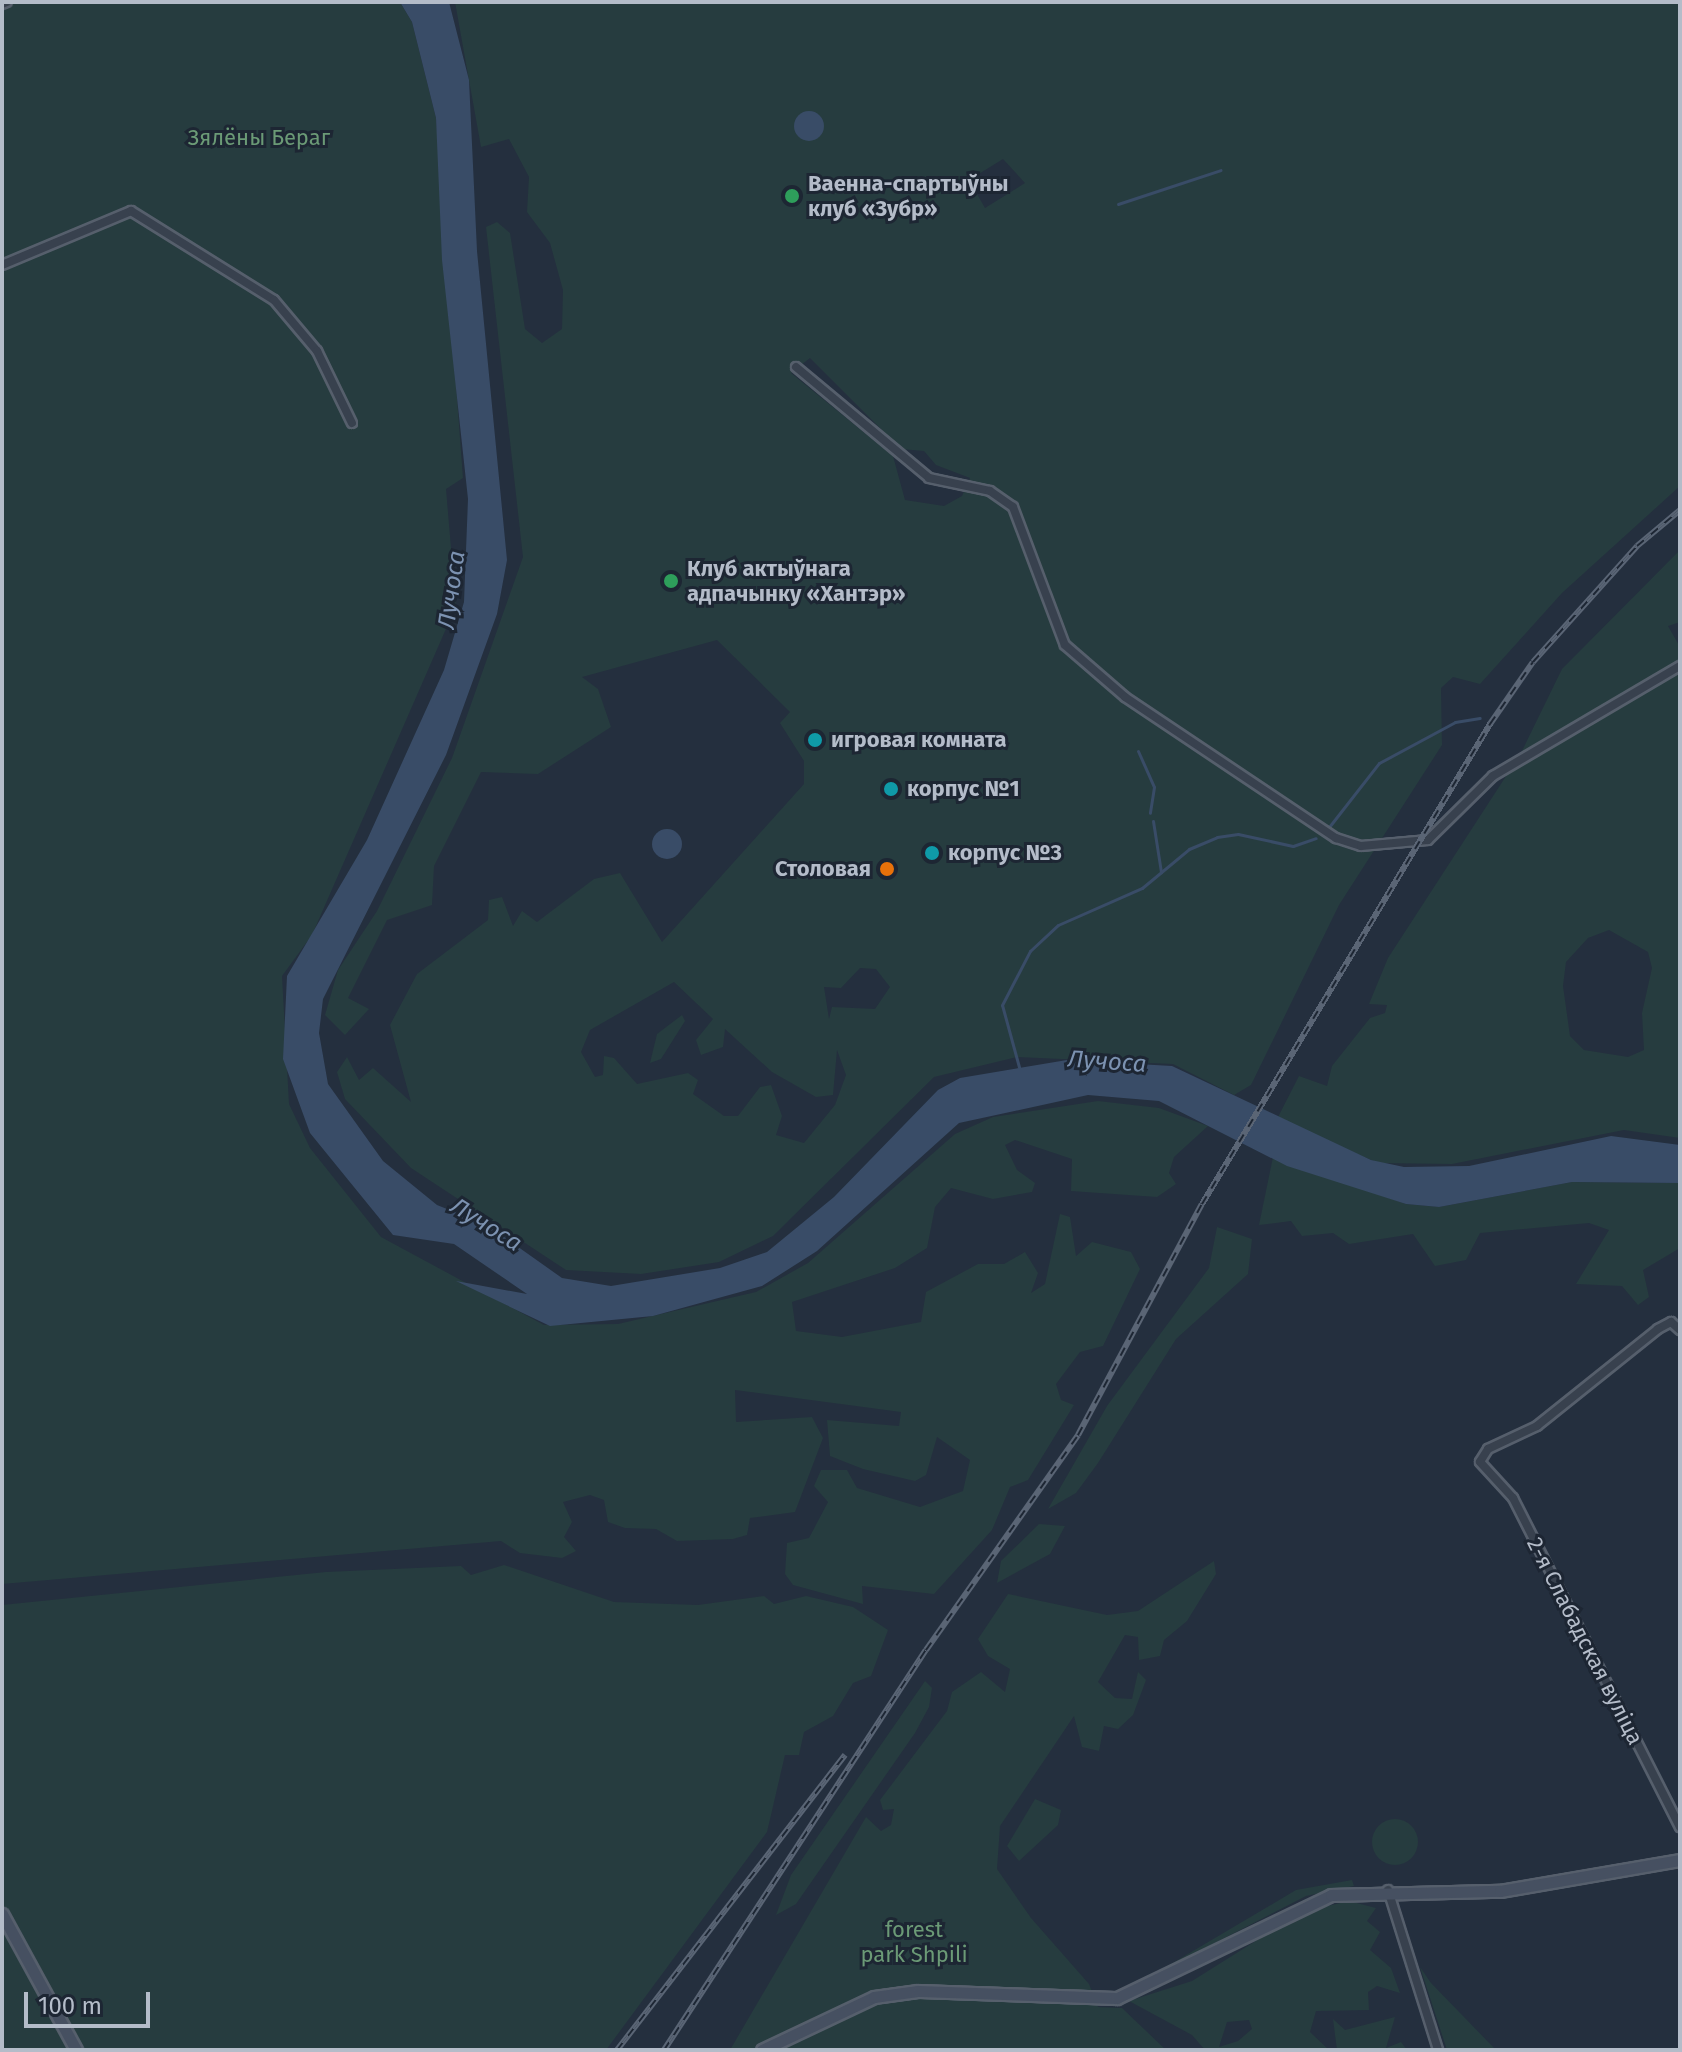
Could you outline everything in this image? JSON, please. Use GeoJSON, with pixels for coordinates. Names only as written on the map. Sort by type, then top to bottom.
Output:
{"type":"FeatureCollection","features":[{"type":"Feature","properties":{"kind":"street"},"geometry":{"type":"LineString","coordinates":[[2,265],[131,211],[274,300],[317,351],[352,423]]}},
{"type":"Feature","properties":{"kind":"street"},"geometry":{"type":"LineString","coordinates":[[796,367],[929,478],[990,491],[1013,507],[1027,528],[1065,645],[1125,697],[1336,838],[1361,846],[1428,840],[1493,776],[1680,666]]}},
{"type":"Feature","properties":{"kind":"street","name":"2-я Слабадская вуліца"},"geometry":{"type":"LineString","coordinates":[[1680,1330],[1671,1322],[1537,1426],[1488,1449],[1480,1462],[1513,1498],[1680,1827]]}},
{"type":"Feature","properties":{"kind":"street"},"geometry":{"type":"LineString","coordinates":[[762,2050],[874,1997],[918,1991],[1117,1998],[1331,1895],[1388,1889],[1500,1891],[1680,1860]]}},
{"type":"Feature","properties":{"kind":"street"},"geometry":{"type":"LineString","coordinates":[[1388,1889],[1438,2050]]}},
{"type":"Feature","properties":{"kind":"street"},"geometry":{"type":"LineString","coordinates":[[2,1914],[76,2050]]}},
{"type":"Feature","properties":{"kind":"green space","name":"Зялёны Бераг"},"geometry":{"type":"Polygon","coordinates":[[[2,2],[400,2],[412,22],[436,118],[463,478],[446,489],[456,606],[312,935],[282,976],[289,1104],[310,1148],[381,1237],[544,1325],[618,1324],[756,1292],[808,1263],[955,1134],[993,1117],[1098,1101],[1159,1108],[1208,1126],[1174,1157],[1169,1173],[1176,1184],[1157,1197],[1071,1191],[1072,1159],[1015,1140],[1005,1145],[1017,1170],[1035,1183],[1032,1192],[993,1199],[951,1188],[935,1207],[927,1248],[895,1268],[792,1302],[796,1331],[842,1337],[921,1322],[926,1292],[978,1264],[1004,1264],[1025,1252],[1038,1273],[1031,1293],[1045,1284],[1060,1214],[1070,1217],[1076,1256],[1092,1242],[1131,1252],[1140,1269],[1103,1346],[1080,1352],[1056,1384],[1061,1400],[1074,1405],[1028,1480],[1010,1487],[992,1530],[934,1594],[862,1586],[863,1604],[793,1585],[785,1574],[787,1543],[809,1538],[828,1502],[814,1486],[821,1470],[847,1470],[857,1488],[920,1507],[963,1491],[970,1460],[937,1437],[926,1475],[915,1481],[863,1469],[830,1456],[827,1420],[899,1426],[901,1412],[735,1390],[736,1422],[812,1417],[823,1438],[795,1512],[750,1518],[747,1535],[733,1539],[677,1541],[656,1529],[625,1528],[608,1522],[604,1500],[590,1495],[563,1502],[572,1522],[564,1537],[576,1551],[562,1558],[520,1553],[501,1541],[2,1584],[2,2]]]}},
{"type":"Feature","properties":{"kind":"green space"},"geometry":{"type":"Polygon","coordinates":[[[455,2],[1680,2],[1680,486],[1562,593],[1480,684],[1453,677],[1441,688],[1442,745],[1339,905],[1251,1085],[1234,1095],[1173,1064],[1017,1057],[934,1077],[773,1236],[719,1262],[641,1274],[566,1270],[411,1168],[345,1099],[337,1072],[347,1057],[359,1080],[373,1068],[411,1102],[390,1025],[417,974],[488,920],[489,900],[502,897],[513,926],[522,911],[537,922],[594,879],[620,873],[662,942],[804,784],[804,761],[780,723],[790,712],[717,640],[582,677],[598,689],[611,727],[538,774],[481,772],[434,866],[432,905],[387,920],[348,998],[369,1009],[345,1035],[325,1015],[338,970],[377,911],[452,758],[523,557],[486,227],[497,222],[510,233],[525,329],[542,343],[562,329],[563,290],[550,243],[527,212],[529,177],[509,139],[481,147],[455,2]],[[1003,159],[969,180],[985,208],[1025,183],[1003,159]],[[810,358],[791,373],[893,456],[905,500],[944,506],[962,496],[970,478],[936,465],[924,451],[901,449],[810,358]],[[860,968],[841,988],[824,987],[829,1019],[832,1007],[875,1009],[890,987],[876,969],[860,968]],[[674,982],[590,1030],[581,1052],[595,1077],[603,1075],[604,1056],[614,1058],[637,1084],[688,1073],[698,1080],[693,1094],[724,1116],[738,1116],[760,1087],[771,1085],[782,1116],[776,1135],[804,1143],[835,1105],[846,1075],[837,1050],[833,1095],[816,1097],[772,1072],[725,1029],[723,1047],[701,1055],[696,1040],[713,1019],[674,982]]]}},
{"type":"Feature","properties":{"kind":"green space"},"geometry":{"type":"Polygon","coordinates":[[[1680,550],[1680,622],[1668,626],[1680,647],[1680,1138],[1624,1130],[1452,1164],[1378,1163],[1277,1119],[1299,1076],[1327,1086],[1332,1066],[1370,1018],[1385,1013],[1387,1005],[1369,1004],[1388,958],[1521,753],[1562,669],[1680,550]],[[1609,930],[1588,938],[1566,962],[1563,986],[1570,1036],[1584,1050],[1628,1057],[1644,1050],[1642,1013],[1652,968],[1648,952],[1609,930]]]}},
{"type":"Feature","properties":{"kind":"green space"},"geometry":{"type":"Polygon","coordinates":[[[682,1015],[685,1021],[661,1059],[650,1063],[657,1034],[682,1015]]]}},
{"type":"Feature","properties":{"kind":"green space"},"geometry":{"type":"Polygon","coordinates":[[[1273,1157],[1406,1204],[1439,1207],[1572,1182],[1680,1183],[1680,1248],[1643,1270],[1649,1297],[1638,1305],[1622,1286],[1576,1284],[1609,1230],[1589,1223],[1480,1233],[1466,1260],[1435,1266],[1413,1234],[1349,1244],[1333,1233],[1302,1236],[1291,1221],[1259,1225],[1273,1157]]]}},
{"type":"Feature","properties":{"kind":"green space"},"geometry":{"type":"Polygon","coordinates":[[[1217,1227],[1252,1239],[1248,1274],[1176,1339],[1076,1493],[1048,1509],[1107,1406],[1209,1268],[1217,1227]]]}},
{"type":"Feature","properties":{"kind":"green space"},"geometry":{"type":"Polygon","coordinates":[[[1039,1524],[1065,1526],[1050,1554],[997,1583],[1001,1561],[1039,1524]]]}},
{"type":"Feature","properties":{"kind":"green space","name":"forest park Shpili"},"geometry":{"type":"Polygon","coordinates":[[[1214,1561],[1216,1574],[1187,1621],[1164,1640],[1160,1656],[1139,1660],[1138,1637],[1125,1635],[1098,1682],[1115,1698],[1132,1699],[1138,1672],[1146,1680],[1133,1715],[1118,1729],[1104,1726],[1099,1751],[1082,1747],[1074,1716],[1000,1826],[997,1869],[1031,1918],[1089,1984],[1098,2007],[1122,2008],[1166,2050],[730,2050],[866,1817],[881,1831],[891,1825],[894,1809],[883,1810],[880,1800],[947,1711],[952,1692],[981,1672],[1005,1692],[1010,1669],[988,1656],[978,1639],[1008,1594],[1107,1615],[1138,1611],[1214,1561]]]}},
{"type":"Feature","properties":{"kind":"green space"},"geometry":{"type":"Polygon","coordinates":[[[504,1565],[614,1602],[698,1605],[764,1596],[774,1604],[806,1596],[853,1607],[888,1630],[871,1676],[853,1683],[833,1716],[804,1732],[799,1755],[785,1755],[767,1832],[606,2050],[2,2050],[2,1605],[326,1572],[461,1566],[471,1575],[504,1565]]]}},
{"type":"Feature","properties":{"kind":"green space"},"geometry":{"type":"Polygon","coordinates":[[[925,1681],[932,1688],[929,1707],[915,1733],[796,1904],[776,1915],[791,1875],[925,1681]]]}},
{"type":"Feature","properties":{"kind":"green space"},"geometry":{"type":"Polygon","coordinates":[[[1035,1799],[1061,1810],[1058,1825],[1019,1861],[1007,1846],[1035,1799]]]}},
{"type":"Feature","properties":{"kind":"green space"},"geometry":{"type":"Polygon","coordinates":[[[1395,1819],[1412,1825],[1418,1842],[1412,1859],[1395,1865],[1378,1859],[1372,1842],[1378,1825],[1395,1819]]]}},
{"type":"Feature","properties":{"kind":"green space"},"geometry":{"type":"Polygon","coordinates":[[[1352,1880],[1354,1886],[1306,1896],[1149,1977],[1296,1890],[1352,1880]]]}},
{"type":"Feature","properties":{"kind":"green space"},"geometry":{"type":"Polygon","coordinates":[[[1349,1901],[1376,1908],[1367,1921],[1380,1932],[1370,1950],[1391,1968],[1400,1993],[1377,1986],[1368,1992],[1369,2010],[1316,2011],[1310,2032],[1329,2050],[1205,2050],[1192,2035],[1129,2001],[1192,1981],[1302,1912],[1349,1901]],[[1249,2020],[1227,2022],[1219,2047],[1238,2041],[1252,2029],[1249,2020]]]}},
{"type":"Feature","properties":{"kind":"green space"},"geometry":{"type":"Polygon","coordinates":[[[1420,1967],[1431,1983],[1496,2050],[1447,2050],[1420,1967]]]}},
{"type":"Feature","properties":{"kind":"green space"},"geometry":{"type":"Polygon","coordinates":[[[1395,2017],[1386,2048],[1401,2042],[1407,2050],[1337,2050],[1333,2019],[1345,2030],[1395,2017]]]}},
{"type":"Feature","properties":{"kind":"water","name":"Лучоса"},"geometry":{"type":"Polygon","coordinates":[[[400,2],[449,2],[469,80],[477,251],[507,560],[497,614],[446,755],[323,999],[319,1033],[328,1084],[383,1161],[437,1205],[487,1225],[562,1278],[611,1286],[720,1268],[767,1252],[834,1197],[938,1090],[960,1078],[1067,1060],[1172,1066],[1371,1160],[1404,1167],[1469,1166],[1611,1136],[1680,1145],[1680,1183],[1572,1182],[1439,1207],[1406,1204],[1287,1166],[1159,1101],[1088,1095],[959,1123],[817,1251],[762,1286],[653,1316],[550,1326],[456,1281],[527,1294],[454,1244],[393,1235],[310,1133],[283,1059],[287,976],[367,840],[444,670],[464,602],[468,499],[442,260],[436,118],[412,22],[400,2]]]}},
{"type":"Feature","properties":{"kind":"water"},"geometry":{"type":"Polygon","coordinates":[[[809,111],[820,115],[824,126],[820,137],[809,141],[798,137],[794,126],[798,115],[809,111]]]}},
{"type":"Feature","properties":{"kind":"water"},"geometry":{"type":"Polygon","coordinates":[[[667,829],[678,833],[682,844],[678,855],[667,859],[656,855],[652,844],[656,833],[667,829]]]}},
{"type":"Feature","properties":{"kind":"waterway"},"geometry":{"type":"LineString","coordinates":[[1118,204],[1221,170]]}},
{"type":"Feature","properties":{"kind":"waterway"},"geometry":{"type":"LineString","coordinates":[[1329,827],[1379,763],[1455,722],[1480,718]]}},
{"type":"Feature","properties":{"kind":"waterway"},"geometry":{"type":"LineString","coordinates":[[1138,751],[1154,787],[1150,813]]}},
{"type":"Feature","properties":{"kind":"waterway"},"geometry":{"type":"LineString","coordinates":[[1153,821],[1161,872]]}},
{"type":"Feature","properties":{"kind":"waterway"},"geometry":{"type":"LineString","coordinates":[[1019,1067],[1002,1005],[1030,951],[1058,925],[1142,888],[1189,849],[1217,837],[1238,834],[1293,846],[1316,838]]}},
{"type":"Feature","properties":{"kind":"railway"},"geometry":{"type":"LineString","coordinates":[[664,2050],[926,1650],[1078,1435],[1202,1204],[1490,724],[1533,662],[1637,546],[1680,510]]}},
{"type":"Feature","properties":{"kind":"railway"},"geometry":{"type":"LineString","coordinates":[[617,2050],[845,1755]]}},
{"type":"Feature","properties":{"kind":"place","name":"Ваенна-спартыўны клуб «Зубр»"},"geometry":{"type":"Point","coordinates":[792,196]}},
{"type":"Feature","properties":{"kind":"place","name":"Клуб актыўнага адпачынку «Хантэр»"},"geometry":{"type":"Point","coordinates":[671,581]}},
{"type":"Feature","properties":{"kind":"place","name":"игровая комната"},"geometry":{"type":"Point","coordinates":[815,740]}},
{"type":"Feature","properties":{"kind":"place","name":"корпус №1"},"geometry":{"type":"Point","coordinates":[891,789]}},
{"type":"Feature","properties":{"kind":"place","name":"корпус №3"},"geometry":{"type":"Point","coordinates":[932,853]}},
{"type":"Feature","properties":{"kind":"place","name":"Столовая"},"geometry":{"type":"Point","coordinates":[887,869]}}]}
